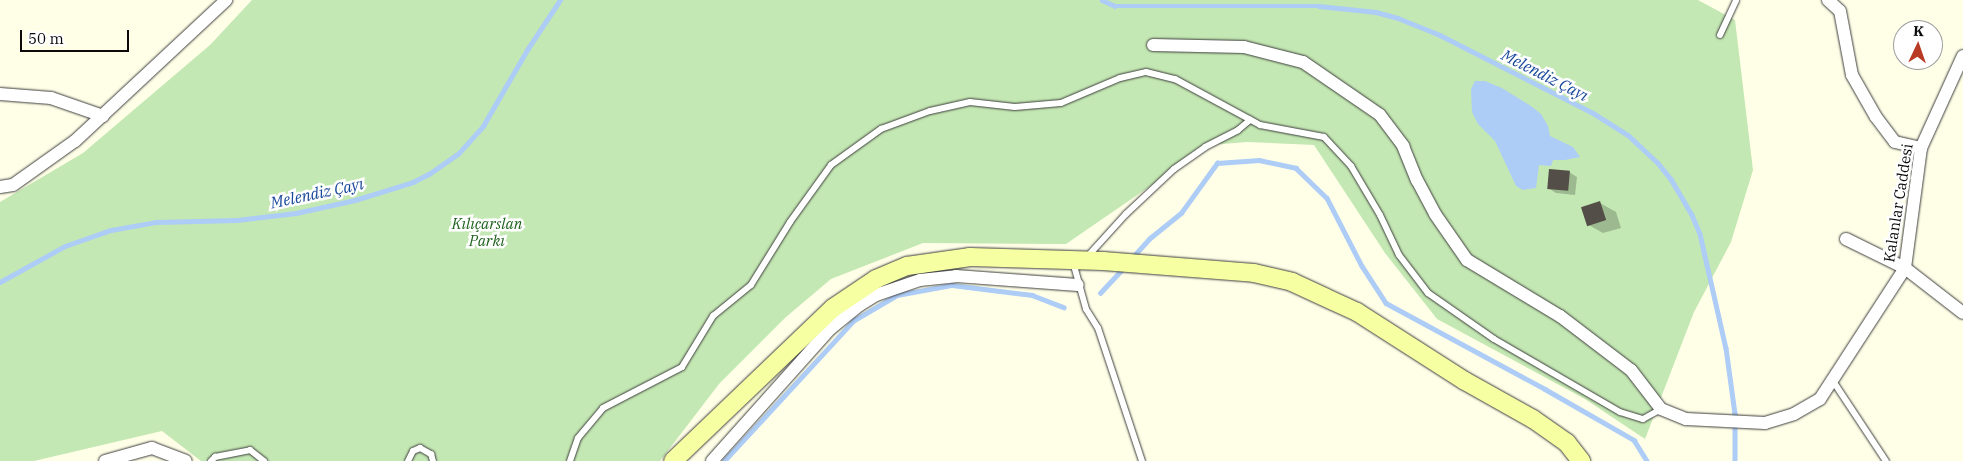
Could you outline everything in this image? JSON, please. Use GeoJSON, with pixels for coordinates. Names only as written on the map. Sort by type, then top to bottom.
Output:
{"type":"FeatureCollection","features":[{"type":"Feature","properties":{"kind":"main road"},"geometry":{"type":"LineString","coordinates":[[674,461],[833,308],[876,279],[907,266],[970,258],[1078,259],[1254,273],[1292,282],[1357,312],[1465,381],[1533,419],[1567,443],[1581,461]]}},
{"type":"Feature","properties":{"kind":"street"},"geometry":{"type":"LineString","coordinates":[[0,187],[13,185],[75,142],[226,0]]}},
{"type":"Feature","properties":{"kind":"street"},"geometry":{"type":"LineString","coordinates":[[1828,0],[1840,11],[1852,74],[1876,117],[1895,142],[1921,148]]}},
{"type":"Feature","properties":{"kind":"street"},"geometry":{"type":"LineString","coordinates":[[1153,45],[1244,46],[1303,62],[1380,115],[1404,146],[1416,180],[1434,214],[1467,260],[1560,316],[1631,370],[1661,409]]}},
{"type":"Feature","properties":{"kind":"street","name":"Kalanlar Caddesi"},"geometry":{"type":"LineString","coordinates":[[1661,409],[1686,419],[1765,422],[1794,414],[1820,399],[1905,268],[1921,148],[1963,56]]}},
{"type":"Feature","properties":{"kind":"street"},"geometry":{"type":"LineString","coordinates":[[0,94],[51,98],[103,116]]}},
{"type":"Feature","properties":{"kind":"street"},"geometry":{"type":"LineString","coordinates":[[1846,239],[1905,268],[1963,313]]}},
{"type":"Feature","properties":{"kind":"street"},"geometry":{"type":"LineString","coordinates":[[712,461],[830,329],[852,310],[876,295],[920,280],[956,276],[1078,285]]}},
{"type":"Feature","properties":{"kind":"street"},"geometry":{"type":"LineString","coordinates":[[104,461],[136,457],[152,448],[186,461]]}},
{"type":"Feature","properties":{"kind":"lane"},"geometry":{"type":"LineString","coordinates":[[1720,35],[1736,0]]}},
{"type":"Feature","properties":{"kind":"lane"},"geometry":{"type":"LineString","coordinates":[[570,461],[578,438],[604,408],[682,367],[713,316],[750,285],[790,222],[831,165],[881,129],[903,119],[970,102],[1015,107],[1061,103],[1120,78],[1146,72],[1175,79],[1260,125],[1324,137],[1351,166],[1380,216],[1399,255],[1428,293],[1494,339],[1620,412],[1643,418],[1661,409]]}},
{"type":"Feature","properties":{"kind":"lane"},"geometry":{"type":"LineString","coordinates":[[1142,461],[1098,328],[1086,309],[1078,285],[1078,259],[1174,169],[1205,147],[1238,130],[1250,120]]}},
{"type":"Feature","properties":{"kind":"lane"},"geometry":{"type":"LineString","coordinates":[[1833,381],[1886,461]]}},
{"type":"Feature","properties":{"kind":"lane"},"geometry":{"type":"LineString","coordinates":[[408,461],[413,451],[420,448],[431,454],[433,461]]}},
{"type":"Feature","properties":{"kind":"lane"},"geometry":{"type":"LineString","coordinates":[[211,461],[215,457],[250,450],[264,461]]}},
{"type":"Feature","properties":{"kind":"green space","name":"Kılıçarslan Parkı"},"geometry":{"type":"Polygon","coordinates":[[[252,0],[1698,0],[1735,20],[1753,170],[1731,242],[1694,312],[1645,439],[1585,399],[1437,319],[1385,253],[1314,145],[1247,142],[1210,145],[1066,244],[923,243],[831,279],[786,317],[719,384],[660,461],[201,461],[162,431],[34,461],[0,461],[0,202],[83,153],[210,45],[252,0]]]}},
{"type":"Feature","properties":{"kind":"water"},"geometry":{"type":"Polygon","coordinates":[[[1475,81],[1485,81],[1502,88],[1531,106],[1541,114],[1548,126],[1550,136],[1573,147],[1580,157],[1553,160],[1551,166],[1539,165],[1536,188],[1523,190],[1516,186],[1495,141],[1478,124],[1472,112],[1471,89],[1475,81]]]}},
{"type":"Feature","properties":{"kind":"building"},"geometry":{"type":"Polygon","coordinates":[[[1549,169],[1570,171],[1568,191],[1547,189],[1549,169]]]}},
{"type":"Feature","properties":{"kind":"building"},"geometry":{"type":"Polygon","coordinates":[[[1600,201],[1606,220],[1587,226],[1581,207],[1600,201]]]}},
{"type":"Feature","properties":{"kind":"waterway","name":"Melendiz Çayı"},"geometry":{"type":"LineString","coordinates":[[0,282],[65,246],[111,230],[156,222],[237,220],[296,213],[355,200],[413,182],[429,174],[458,154],[483,126],[527,50],[560,0]]}},
{"type":"Feature","properties":{"kind":"waterway","name":"Melendiz Çayı"},"geometry":{"type":"LineString","coordinates":[[1102,0],[1115,6],[1319,6],[1376,12],[1398,18],[1440,35],[1593,113],[1628,135],[1658,163],[1671,179],[1692,215],[1700,234],[1726,348],[1735,414],[1735,461]]}},
{"type":"Feature","properties":{"kind":"waterway"},"geometry":{"type":"LineString","coordinates":[[1131,259],[1150,238],[1181,213],[1217,163],[1259,160],[1296,168],[1327,198],[1362,266],[1386,303],[1545,389],[1634,440],[1647,461]]}},
{"type":"Feature","properties":{"kind":"waterway"},"geometry":{"type":"LineString","coordinates":[[1100,293],[1123,268]]}},
{"type":"Feature","properties":{"kind":"waterway"},"geometry":{"type":"LineString","coordinates":[[724,461],[853,321],[897,295],[952,285],[1032,295],[1064,307]]}}]}
